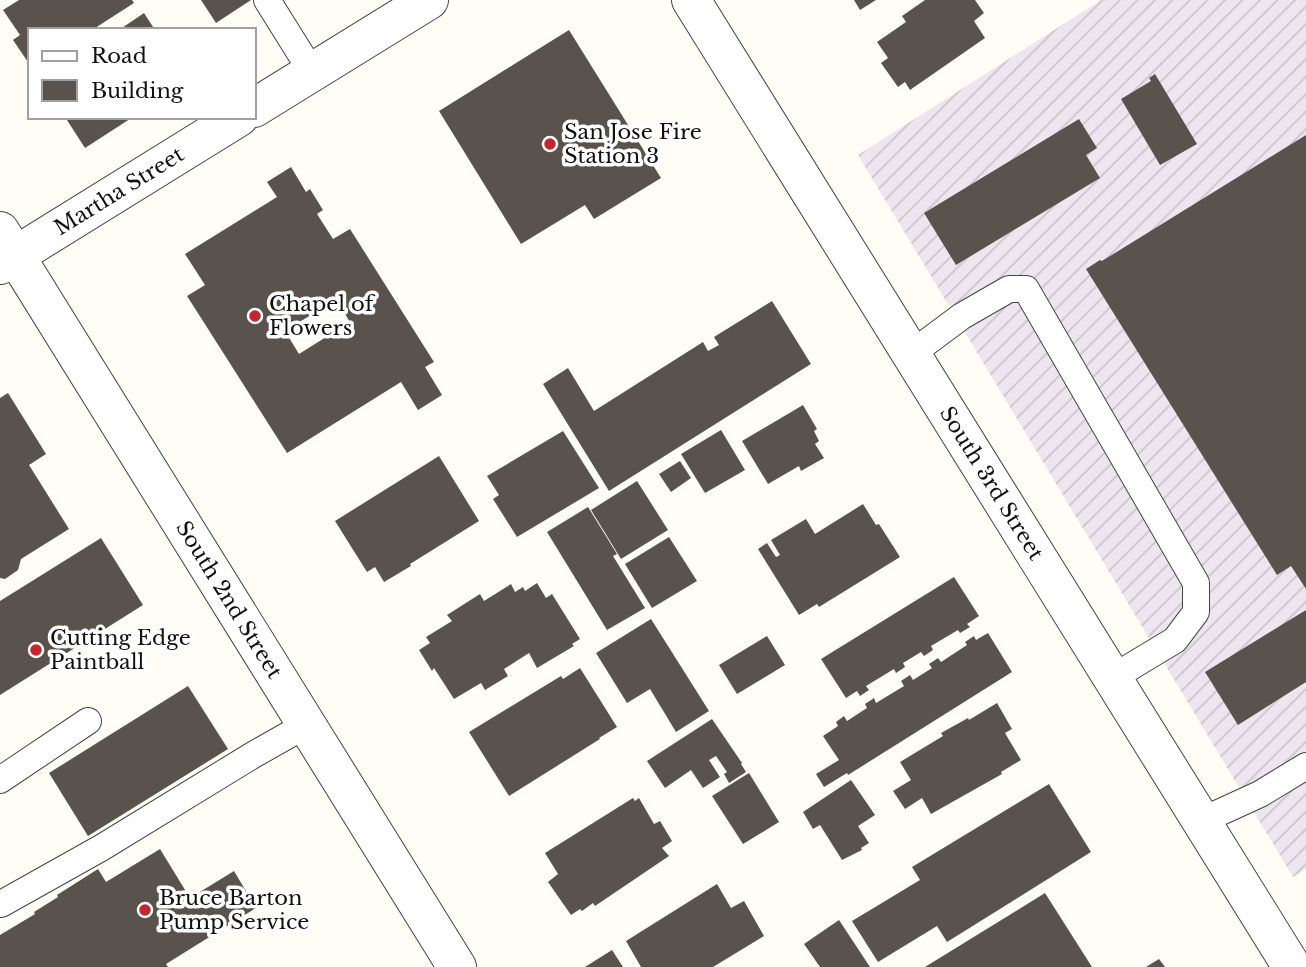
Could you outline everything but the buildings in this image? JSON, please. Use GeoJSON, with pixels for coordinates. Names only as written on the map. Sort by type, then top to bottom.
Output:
{"type":"FeatureCollection","features":[{"type":"Feature","properties":{"kind":"street"},"geometry":{"type":"LineString","coordinates":[[256,107],[429,0]]}},
{"type":"Feature","properties":{"kind":"street","name":"South 3rd Street"},"geometry":{"type":"LineString","coordinates":[[691,0],[1292,967]]}},
{"type":"Feature","properties":{"kind":"street","name":"Martha Street"},"geometry":{"type":"LineString","coordinates":[[5,250],[235,119]]}},
{"type":"Feature","properties":{"kind":"street","name":"South 2nd Street"},"geometry":{"type":"LineString","coordinates":[[5,250],[457,967]]}},
{"type":"Feature","properties":{"kind":"lane"},"geometry":{"type":"LineString","coordinates":[[267,0],[312,72]]}},
{"type":"Feature","properties":{"kind":"lane"},"geometry":{"type":"LineString","coordinates":[[911,354],[962,316],[1009,289],[1026,289],[1196,583],[1196,612],[1175,640],[1112,678]]}},
{"type":"Feature","properties":{"kind":"lane"},"geometry":{"type":"LineString","coordinates":[[0,780],[88,721]]}},
{"type":"Feature","properties":{"kind":"lane"},"geometry":{"type":"LineString","coordinates":[[0,904],[102,848],[306,725]]}},
{"type":"Feature","properties":{"kind":"lane"},"geometry":{"type":"LineString","coordinates":[[1201,821],[1260,794],[1306,766]]}},
{"type":"Feature","properties":{"kind":"shaded area"},"geometry":{"type":"Polygon","coordinates":[[[1101,0],[1306,0],[1306,869],[1293,877],[858,155],[1101,0]]]}},
{"type":"Feature","properties":{"kind":"place","name":"San Jose Fire Station 3"},"geometry":{"type":"Point","coordinates":[550,144]}},
{"type":"Feature","properties":{"kind":"place","name":"Chapel of Flowers"},"geometry":{"type":"Point","coordinates":[255,316]}},
{"type":"Feature","properties":{"kind":"place","name":"Cutting Edge Paintball"},"geometry":{"type":"Point","coordinates":[36,650]}},
{"type":"Feature","properties":{"kind":"place","name":"Bruce Barton Pump Service"},"geometry":{"type":"Point","coordinates":[145,910]}}]}
